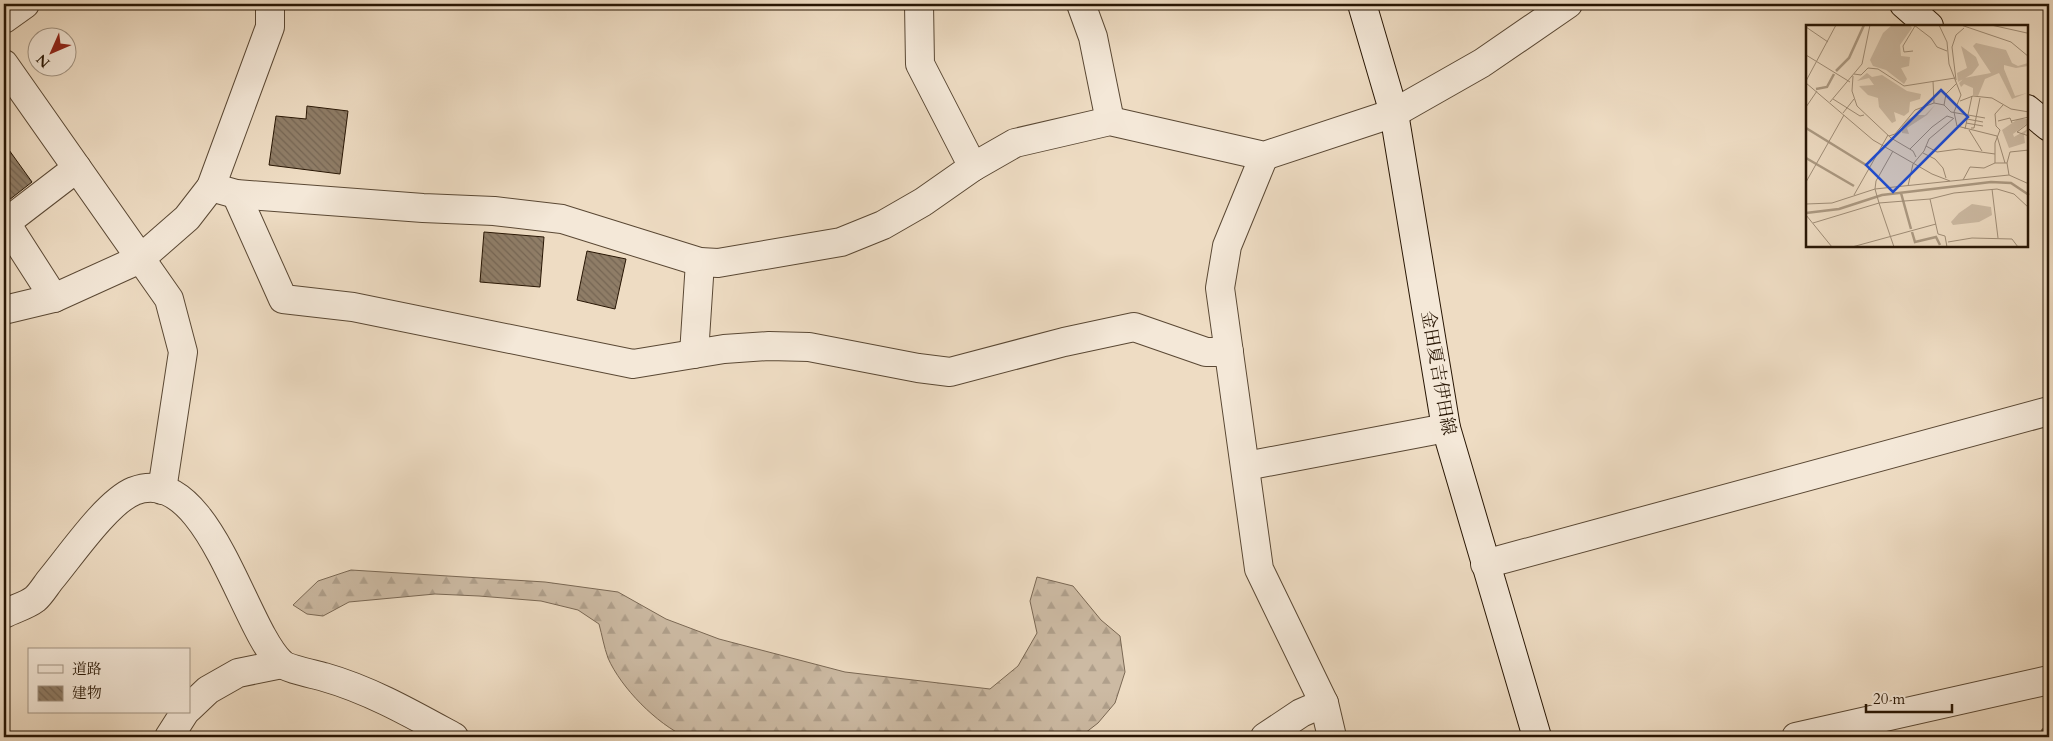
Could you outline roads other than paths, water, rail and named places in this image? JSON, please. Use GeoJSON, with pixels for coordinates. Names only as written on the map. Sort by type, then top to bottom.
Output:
{"type":"FeatureCollection","features":[{"type":"Feature","properties":{"kind":"street"},"geometry":{"type":"LineString","coordinates":[[4,19],[25,4]]}},
{"type":"Feature","properties":{"kind":"street"},"geometry":{"type":"LineString","coordinates":[[4,310],[54,298],[140,259],[187,218],[224,191],[270,27],[270,4]]}},
{"type":"Feature","properties":{"kind":"street"},"geometry":{"type":"LineString","coordinates":[[919,4],[920,64],[973,167]]}},
{"type":"Feature","properties":{"kind":"street"},"geometry":{"type":"LineString","coordinates":[[1081,4],[1093,37],[1110,121]]}},
{"type":"Feature","properties":{"kind":"street","name":"金田夏吉伊田線"},"geometry":{"type":"LineString","coordinates":[[1362,4],[1394,113],[1446,428],[1537,737]]}},
{"type":"Feature","properties":{"kind":"street"},"geometry":{"type":"LineString","coordinates":[[224,191],[423,208],[494,211],[562,219],[700,262],[718,263],[841,242],[883,225],[923,202],[973,167],[1015,143],[1110,121],[1264,156],[1394,113],[1482,63],[1568,4]]}},
{"type":"Feature","properties":{"kind":"street"},"geometry":{"type":"LineString","coordinates":[[1904,4],[1929,25]]}},
{"type":"Feature","properties":{"kind":"street"},"geometry":{"type":"LineString","coordinates":[[4,64],[169,299],[183,352],[162,490]]}},
{"type":"Feature","properties":{"kind":"street"},"geometry":{"type":"LineString","coordinates":[[2028,110],[2049,127]]}},
{"type":"Feature","properties":{"kind":"street"},"geometry":{"type":"LineString","coordinates":[[1264,156],[1227,246],[1220,288],[1259,569],[1324,703],[1332,737]]}},
{"type":"Feature","properties":{"kind":"street"},"geometry":{"type":"LineString","coordinates":[[54,298],[4,222],[77,168]]}},
{"type":"Feature","properties":{"kind":"street"},"geometry":{"type":"LineString","coordinates":[[224,191],[283,299],[353,307],[632,364],[694,354],[769,346],[809,347],[918,368],[950,372],[1064,342],[1134,327],[1206,352],[1228,352]]}},
{"type":"Feature","properties":{"kind":"street"},"geometry":{"type":"LineString","coordinates":[[694,354],[700,262]]}},
{"type":"Feature","properties":{"kind":"street"},"geometry":{"type":"LineString","coordinates":[[1486,564],[2049,411]]}},
{"type":"Feature","properties":{"kind":"street"},"geometry":{"type":"LineString","coordinates":[[1246,466],[1446,428]]}},
{"type":"Feature","properties":{"kind":"street"},"geometry":{"type":"LineString","coordinates":[[4,614],[35,599],[104,514],[118,500],[134,491],[148,488],[162,490],[179,500],[193,512],[223,554],[266,643],[282,664]]}},
{"type":"Feature","properties":{"kind":"street"},"geometry":{"type":"LineString","coordinates":[[190,707],[208,690],[238,673],[282,664],[347,683],[454,737]]}},
{"type":"Feature","properties":{"kind":"street"},"geometry":{"type":"LineString","coordinates":[[1796,737],[2049,680]]}},
{"type":"Feature","properties":{"kind":"street"},"geometry":{"type":"LineString","coordinates":[[1266,737],[1301,713],[1324,703]]}},
{"type":"Feature","properties":{"kind":"street"},"geometry":{"type":"LineString","coordinates":[[168,737],[184,714]]}},
{"type":"Feature","properties":{"kind":"waterway"},"geometry":{"type":"LineString","coordinates":[[2045,732],[2046,737]]}}]}
